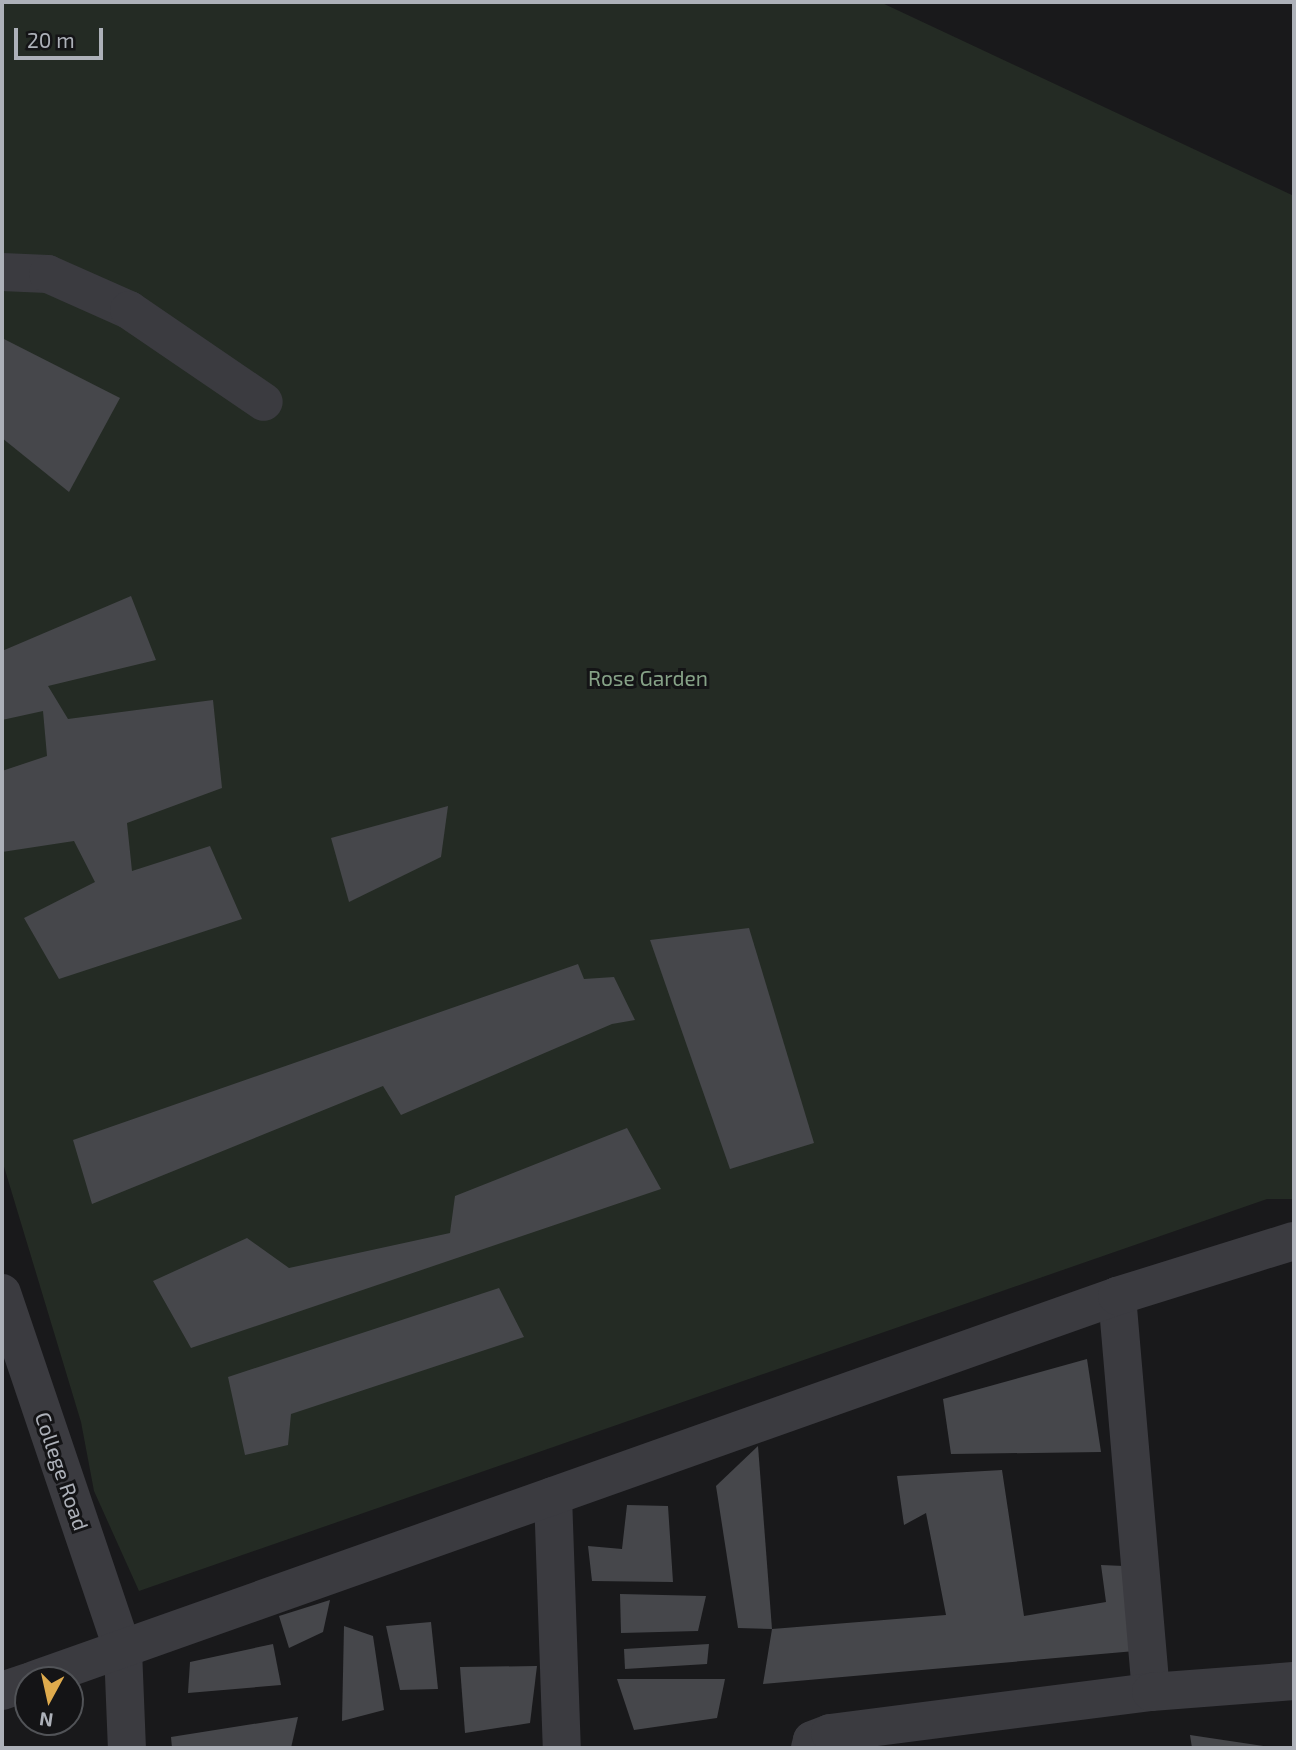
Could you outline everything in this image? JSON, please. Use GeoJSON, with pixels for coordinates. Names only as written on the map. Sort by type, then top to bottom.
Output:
{"type":"FeatureCollection","features":[{"type":"Feature","properties":{"kind":"street"},"geometry":{"type":"LineString","coordinates":[[2,272],[48,274],[129,310],[264,402]]}},
{"type":"Feature","properties":{"kind":"street"},"geometry":{"type":"LineString","coordinates":[[76,1666],[1117,1296],[1294,1241]]}},
{"type":"Feature","properties":{"kind":"street","name":"College Road"},"geometry":{"type":"LineString","coordinates":[[2,1293],[123,1650],[127,1748]]}},
{"type":"Feature","properties":{"kind":"street"},"geometry":{"type":"LineString","coordinates":[[1117,1296],[1152,1692]]}},
{"type":"Feature","properties":{"kind":"street"},"geometry":{"type":"LineString","coordinates":[[553,1496],[562,1748]]}},
{"type":"Feature","properties":{"kind":"street"},"geometry":{"type":"LineString","coordinates":[[810,1748],[812,1741],[830,1733],[1152,1692],[1294,1681]]}},
{"type":"Feature","properties":{"kind":"green space","name":"Rose Garden"},"geometry":{"type":"Polygon","coordinates":[[[2,2],[880,2],[1294,196],[1294,1199],[1267,1199],[139,1591],[94,1491],[81,1422],[2,1160],[2,2]]]}},
{"type":"Feature","properties":{"kind":"building"},"geometry":{"type":"Polygon","coordinates":[[[2,338],[120,398],[69,492],[2,438],[2,338]]]}},
{"type":"Feature","properties":{"kind":"building"},"geometry":{"type":"Polygon","coordinates":[[[131,596],[156,660],[48,686],[68,719],[213,700],[222,788],[127,823],[132,871],[210,846],[242,919],[59,979],[24,918],[95,882],[74,841],[2,852],[2,771],[47,756],[43,711],[2,720],[2,651],[131,596]]]}},
{"type":"Feature","properties":{"kind":"building"},"geometry":{"type":"Polygon","coordinates":[[[448,806],[441,857],[349,902],[331,838],[448,806]]]}},
{"type":"Feature","properties":{"kind":"building"},"geometry":{"type":"Polygon","coordinates":[[[749,928],[814,1143],[730,1169],[650,940],[749,928]]]}},
{"type":"Feature","properties":{"kind":"building"},"geometry":{"type":"Polygon","coordinates":[[[578,964],[584,979],[614,977],[635,1020],[612,1024],[401,1115],[383,1086],[92,1204],[73,1140],[578,964]]]}},
{"type":"Feature","properties":{"kind":"building"},"geometry":{"type":"Polygon","coordinates":[[[627,1128],[661,1189],[191,1348],[153,1281],[247,1238],[289,1268],[450,1233],[455,1196],[627,1128]]]}},
{"type":"Feature","properties":{"kind":"building"},"geometry":{"type":"Polygon","coordinates":[[[499,1288],[524,1337],[291,1414],[288,1445],[245,1455],[228,1377],[499,1288]]]}},
{"type":"Feature","properties":{"kind":"building"},"geometry":{"type":"Polygon","coordinates":[[[1087,1359],[1101,1452],[951,1454],[943,1399],[1087,1359]]]}},
{"type":"Feature","properties":{"kind":"building"},"geometry":{"type":"Polygon","coordinates":[[[758,1446],[772,1629],[738,1628],[716,1486],[758,1446]]]}},
{"type":"Feature","properties":{"kind":"building"},"geometry":{"type":"Polygon","coordinates":[[[1002,1470],[1024,1616],[1106,1602],[1101,1565],[1124,1566],[1135,1651],[763,1684],[772,1629],[946,1615],[926,1513],[904,1525],[897,1476],[1002,1470]]]}},
{"type":"Feature","properties":{"kind":"building"},"geometry":{"type":"Polygon","coordinates":[[[627,1505],[668,1506],[673,1582],[592,1581],[588,1546],[622,1549],[627,1505]]]}},
{"type":"Feature","properties":{"kind":"building"},"geometry":{"type":"Polygon","coordinates":[[[620,1594],[706,1596],[698,1631],[621,1633],[620,1594]]]}},
{"type":"Feature","properties":{"kind":"building"},"geometry":{"type":"Polygon","coordinates":[[[330,1600],[323,1632],[289,1648],[279,1616],[330,1600]]]}},
{"type":"Feature","properties":{"kind":"building"},"geometry":{"type":"Polygon","coordinates":[[[431,1622],[438,1689],[400,1690],[386,1626],[431,1622]]]}},
{"type":"Feature","properties":{"kind":"building"},"geometry":{"type":"Polygon","coordinates":[[[344,1626],[373,1636],[384,1710],[342,1721],[344,1626]]]}},
{"type":"Feature","properties":{"kind":"building"},"geometry":{"type":"Polygon","coordinates":[[[273,1644],[281,1685],[188,1693],[190,1662],[273,1644]]]}},
{"type":"Feature","properties":{"kind":"building"},"geometry":{"type":"Polygon","coordinates":[[[709,1644],[707,1664],[625,1669],[624,1649],[709,1644]]]}},
{"type":"Feature","properties":{"kind":"building"},"geometry":{"type":"Polygon","coordinates":[[[537,1666],[530,1723],[465,1733],[460,1667],[537,1666]]]}},
{"type":"Feature","properties":{"kind":"building"},"geometry":{"type":"Polygon","coordinates":[[[617,1679],[725,1679],[717,1718],[634,1730],[617,1679]]]}},
{"type":"Feature","properties":{"kind":"building"},"geometry":{"type":"Polygon","coordinates":[[[298,1717],[291,1748],[172,1748],[171,1737],[298,1717]]]}},
{"type":"Feature","properties":{"kind":"building"},"geometry":{"type":"Polygon","coordinates":[[[1190,1735],[1270,1747],[1270,1748],[1192,1748],[1190,1735]]]}}]}
